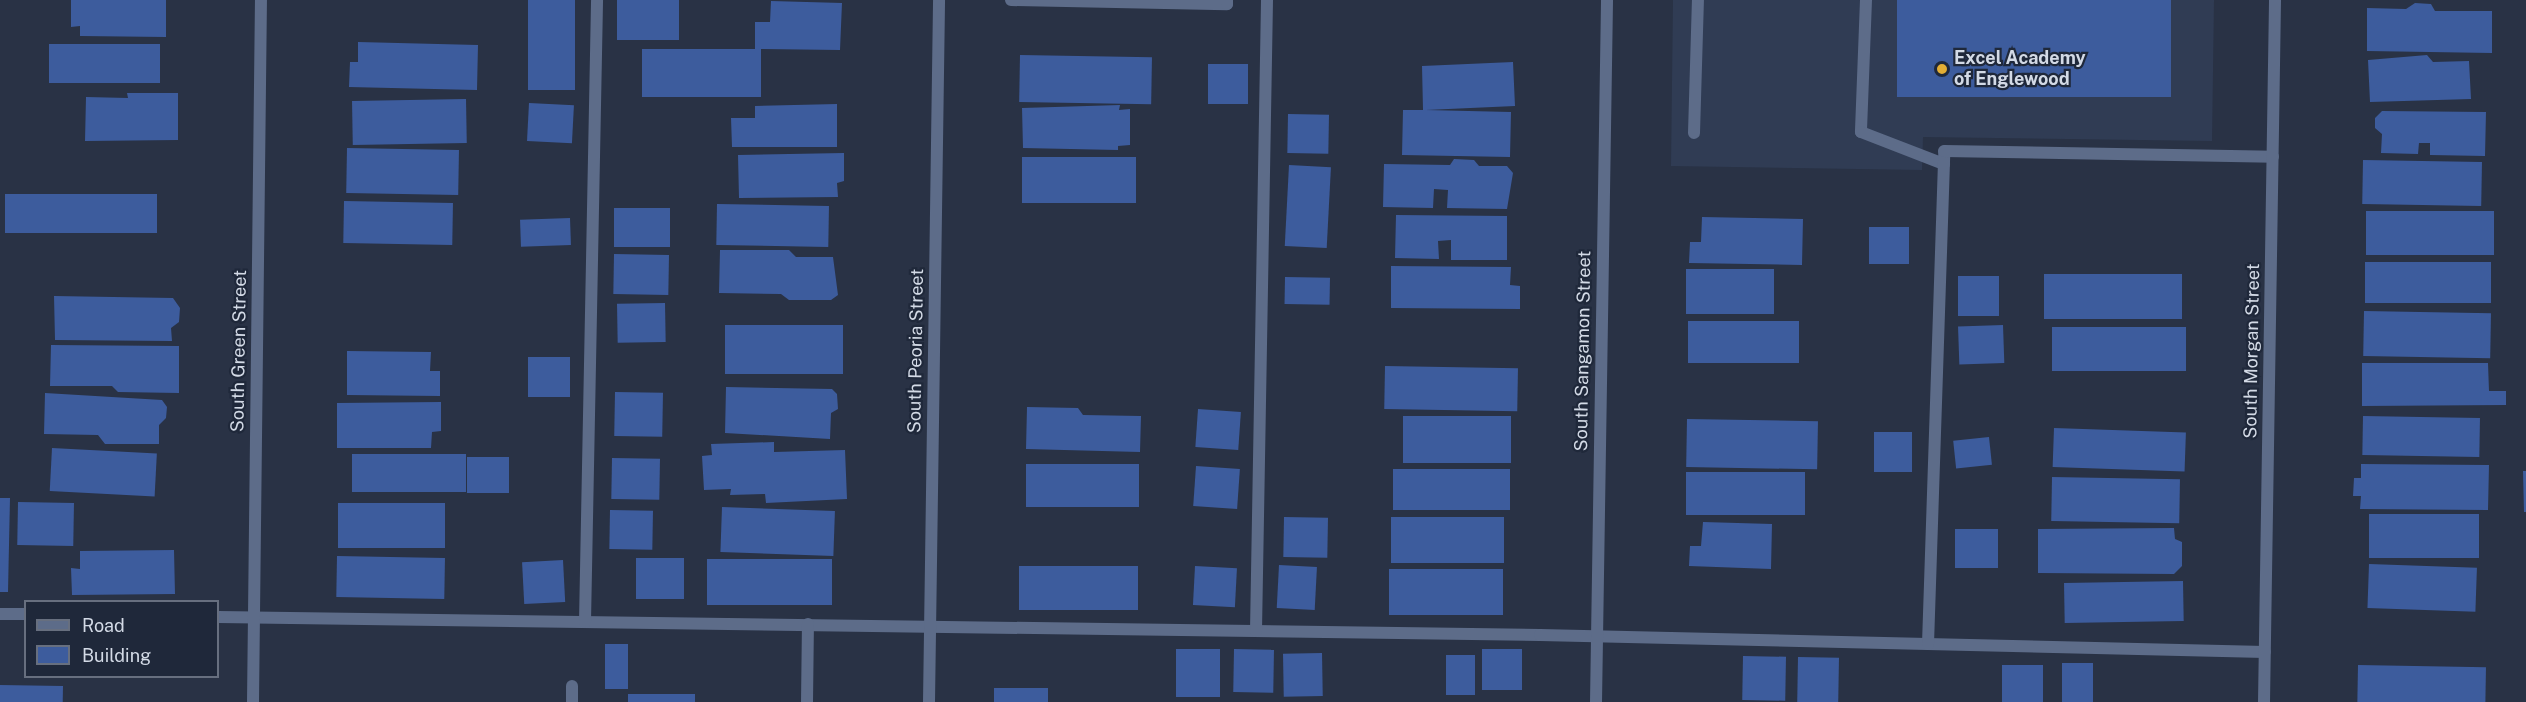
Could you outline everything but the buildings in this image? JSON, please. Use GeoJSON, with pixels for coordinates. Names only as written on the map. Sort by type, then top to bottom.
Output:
{"type":"FeatureCollection","features":[{"type":"Feature","properties":{"kind":"street","name":"South Green Street"},"geometry":{"type":"LineString","coordinates":[[253,702],[261,0]]}},
{"type":"Feature","properties":{"kind":"street"},"geometry":{"type":"LineString","coordinates":[[585,622],[597,0]]}},
{"type":"Feature","properties":{"kind":"street","name":"South Peoria Street"},"geometry":{"type":"LineString","coordinates":[[929,702],[939,0]]}},
{"type":"Feature","properties":{"kind":"street"},"geometry":{"type":"LineString","coordinates":[[1011,0],[1227,4],[1227,0]]}},
{"type":"Feature","properties":{"kind":"street"},"geometry":{"type":"LineString","coordinates":[[1257,631],[1267,0]]}},
{"type":"Feature","properties":{"kind":"street","name":"South Sangamon Street"},"geometry":{"type":"LineString","coordinates":[[1596,702],[1607,0]]}},
{"type":"Feature","properties":{"kind":"street"},"geometry":{"type":"LineString","coordinates":[[1695,134],[1698,0]]}},
{"type":"Feature","properties":{"kind":"street"},"geometry":{"type":"LineString","coordinates":[[1866,0],[1861,132],[1944,164]]}},
{"type":"Feature","properties":{"kind":"street","name":"South Morgan Street"},"geometry":{"type":"LineString","coordinates":[[2264,702],[2275,0]]}},
{"type":"Feature","properties":{"kind":"street"},"geometry":{"type":"LineString","coordinates":[[1929,644],[1944,151],[2272,157]]}},
{"type":"Feature","properties":{"kind":"street"},"geometry":{"type":"LineString","coordinates":[[0,614],[24,614]]}},
{"type":"Feature","properties":{"kind":"street"},"geometry":{"type":"LineString","coordinates":[[219,617],[1597,636],[2265,652]]}},
{"type":"Feature","properties":{"kind":"street"},"geometry":{"type":"LineString","coordinates":[[807,702],[808,624]]}},
{"type":"Feature","properties":{"kind":"street"},"geometry":{"type":"LineString","coordinates":[[572,686],[572,702]]}},
{"type":"Feature","properties":{"kind":"shaded area","name":"Excel Academy of Englewood"},"geometry":{"type":"Polygon","coordinates":[[[1673,0],[2214,0],[2212,141],[1923,137],[1922,170],[1671,166],[1673,0]]]}},
{"type":"Feature","properties":{"kind":"place","name":"Excel Academy of Englewood"},"geometry":{"type":"Point","coordinates":[1942,69]}}]}
